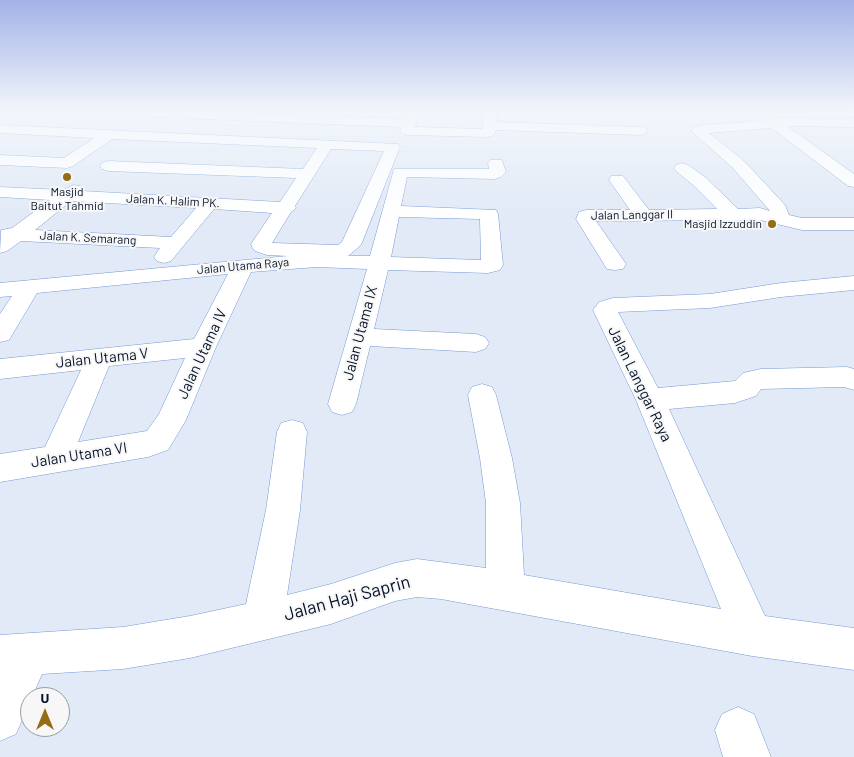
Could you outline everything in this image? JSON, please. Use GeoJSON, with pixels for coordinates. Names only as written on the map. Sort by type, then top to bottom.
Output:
{"type":"FeatureCollection","features":[{"type":"Feature","properties":{"kind":"street"},"geometry":{"type":"LineString","coordinates":[[20,193],[89,147]]}},
{"type":"Feature","properties":{"kind":"street"},"geometry":{"type":"LineString","coordinates":[[0,247],[8,234],[134,147]]}},
{"type":"Feature","properties":{"kind":"street"},"geometry":{"type":"LineString","coordinates":[[325,147],[287,208],[261,244],[262,247],[342,251],[348,248],[393,147]]}},
{"type":"Feature","properties":{"kind":"street"},"geometry":{"type":"LineString","coordinates":[[718,147],[738,164],[779,209],[780,217]]}},
{"type":"Feature","properties":{"kind":"street"},"geometry":{"type":"LineString","coordinates":[[808,147],[854,182]]}},
{"type":"Feature","properties":{"kind":"street"},"geometry":{"type":"LineString","coordinates":[[0,160],[65,163]]}},
{"type":"Feature","properties":{"kind":"street","name":"Jalan Utama IX"},"geometry":{"type":"LineString","coordinates":[[342,404],[392,211],[400,172],[495,174],[498,172],[496,163]]}},
{"type":"Feature","properties":{"kind":"street"},"geometry":{"type":"LineString","coordinates":[[108,166],[308,174]]}},
{"type":"Feature","properties":{"kind":"street"},"geometry":{"type":"LineString","coordinates":[[682,168],[699,181],[733,214]]}},
{"type":"Feature","properties":{"kind":"street"},"geometry":{"type":"LineString","coordinates":[[617,180],[642,214]]}},
{"type":"Feature","properties":{"kind":"street","name":"Jalan K. Halim PK."},"geometry":{"type":"LineString","coordinates":[[0,192],[287,208]]}},
{"type":"Feature","properties":{"kind":"street"},"geometry":{"type":"LineString","coordinates":[[157,265],[210,203]]}},
{"type":"Feature","properties":{"kind":"street","name":"Jalan Utama Raya"},"geometry":{"type":"LineString","coordinates":[[0,290],[243,266],[317,261],[488,267],[492,265],[491,216],[486,214],[392,211]]}},
{"type":"Feature","properties":{"kind":"street","name":"Jalan Langgar II"},"geometry":{"type":"LineString","coordinates":[[615,264],[585,217],[590,214],[760,214],[780,217],[802,224],[854,224]]}},
{"type":"Feature","properties":{"kind":"street","name":"Jalan K. Semarang"},"geometry":{"type":"LineString","coordinates":[[8,234],[176,244]]}},
{"type":"Feature","properties":{"kind":"street","name":"Jalan Utama IV"},"geometry":{"type":"LineString","coordinates":[[158,440],[171,420],[203,347],[243,266]]}},
{"type":"Feature","properties":{"kind":"street","name":"Jalan Langgar Raya"},"geometry":{"type":"LineString","coordinates":[[752,635],[650,400],[605,310],[613,305],[710,302],[781,290],[854,283]]}},
{"type":"Feature","properties":{"kind":"street"},"geometry":{"type":"LineString","coordinates":[[0,334],[30,287]]}},
{"type":"Feature","properties":{"kind":"street"},"geometry":{"type":"LineString","coordinates":[[359,336],[476,343]]}},
{"type":"Feature","properties":{"kind":"street","name":"Jalan Utama V"},"geometry":{"type":"LineString","coordinates":[[0,368],[203,347]]}},
{"type":"Feature","properties":{"kind":"street"},"geometry":{"type":"LineString","coordinates":[[56,459],[100,357]]}},
{"type":"Feature","properties":{"kind":"street"},"geometry":{"type":"LineString","coordinates":[[650,400],[735,392],[746,389],[753,380],[761,379],[847,377],[854,380]]}},
{"type":"Feature","properties":{"kind":"street"},"geometry":{"type":"LineString","coordinates":[[482,395],[496,458],[503,503],[505,591]]}},
{"type":"Feature","properties":{"kind":"street"},"geometry":{"type":"LineString","coordinates":[[263,621],[283,510],[292,432]]}},
{"type":"Feature","properties":{"kind":"street","name":"Jalan Utama VI"},"geometry":{"type":"LineString","coordinates":[[0,468],[158,440]]}},
{"type":"Feature","properties":{"kind":"street","name":"Jalan Haji Saprin"},"geometry":{"type":"LineString","coordinates":[[15,655],[123,648],[190,638],[331,604],[395,582],[417,578],[441,580],[752,635],[854,649]]}},
{"type":"Feature","properties":{"kind":"street"},"geometry":{"type":"LineString","coordinates":[[0,718],[15,655]]}},
{"type":"Feature","properties":{"kind":"place","name":"Masjid Baitut Tahmid"},"geometry":{"type":"Point","coordinates":[67,177]}},
{"type":"Feature","properties":{"kind":"place","name":"Masjid Izzuddin"},"geometry":{"type":"Point","coordinates":[772,224]}}]}
